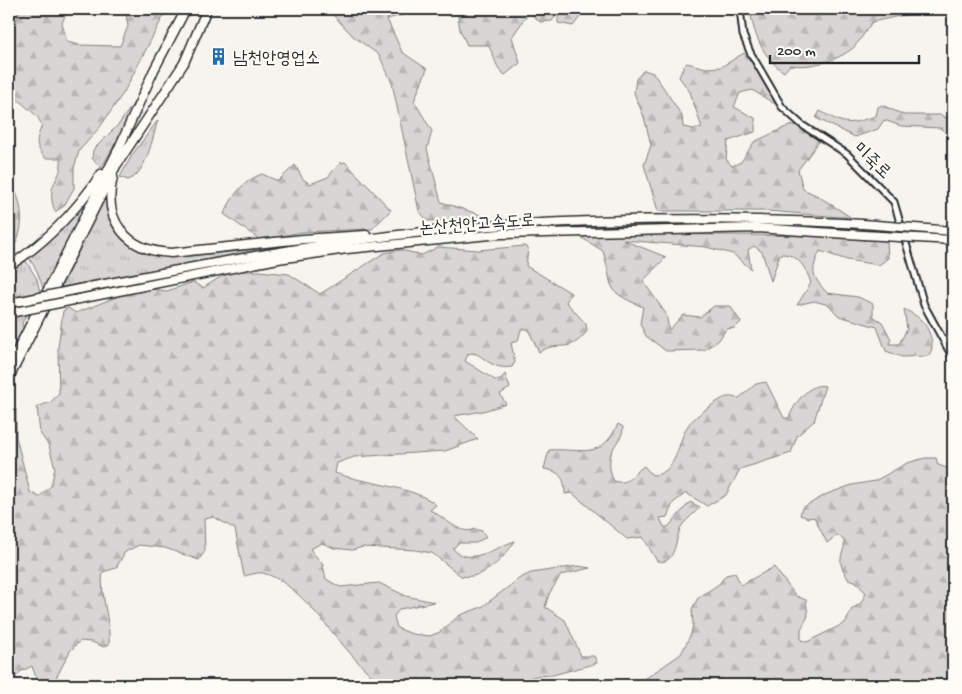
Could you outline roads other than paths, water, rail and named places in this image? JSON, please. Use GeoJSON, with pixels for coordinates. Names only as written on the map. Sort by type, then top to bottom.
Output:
{"type":"FeatureCollection","features":[{"type":"Feature","properties":{"kind":"highway"},"geometry":{"type":"LineString","coordinates":[[9,367],[118,150],[154,70],[186,9]]}},
{"type":"Feature","properties":{"kind":"highway"},"geometry":{"type":"LineString","coordinates":[[9,378],[116,166],[184,63],[206,9]]}},
{"type":"Feature","properties":{"kind":"highway"},"geometry":{"type":"LineString","coordinates":[[9,266],[39,245],[59,226],[92,188],[118,150]]}},
{"type":"Feature","properties":{"kind":"highway"},"geometry":{"type":"LineString","coordinates":[[116,166],[110,196],[115,221],[129,240],[151,251],[171,253],[329,237],[420,233]]}},
{"type":"Feature","properties":{"kind":"highway","name":"논산천안고속도로"},"geometry":{"type":"LineString","coordinates":[[9,303],[281,252],[420,233],[490,226],[652,219],[863,224],[953,231]]}},
{"type":"Feature","properties":{"kind":"highway","name":"논산천안고속도로"},"geometry":{"type":"LineString","coordinates":[[12,313],[278,259],[347,249],[500,234],[756,228],[953,240]]}},
{"type":"Feature","properties":{"kind":"street","name":"미죽로"},"geometry":{"type":"LineString","coordinates":[[740,9],[743,34],[750,52],[782,107],[802,125],[847,154],[894,202],[924,304],[953,358]]}},
{"type":"Feature","properties":{"kind":"place","name":"남천안영업소"},"geometry":{"type":"Point","coordinates":[219,57]}}]}
